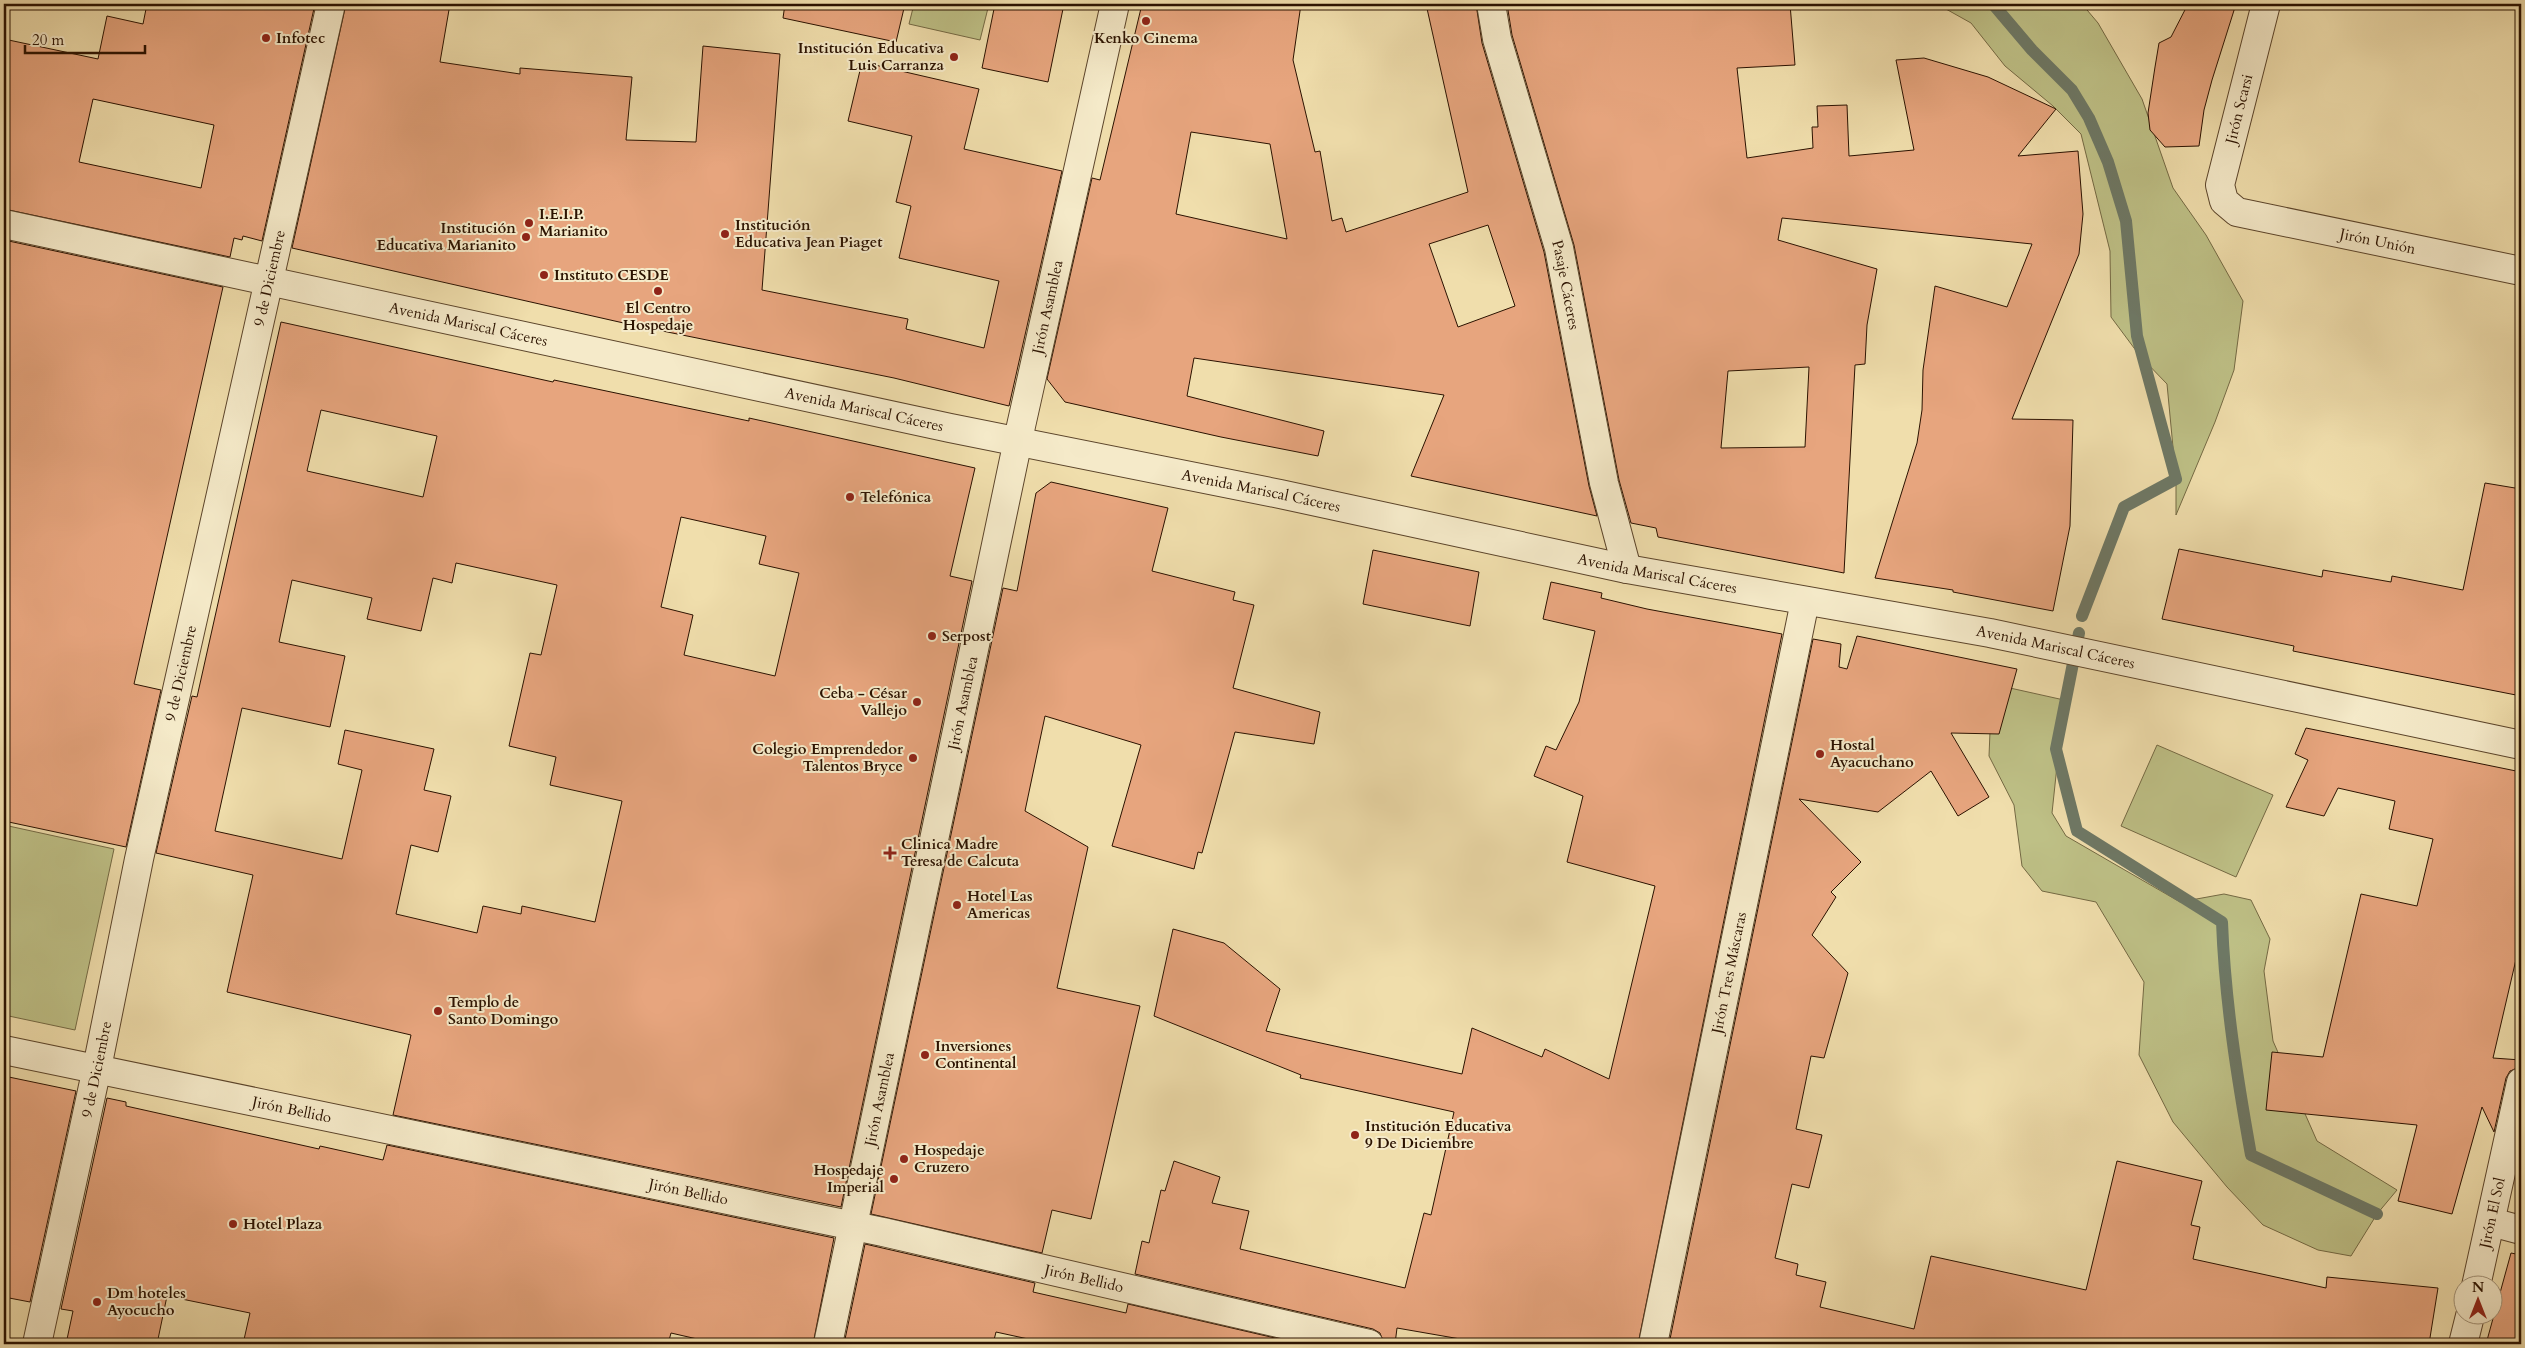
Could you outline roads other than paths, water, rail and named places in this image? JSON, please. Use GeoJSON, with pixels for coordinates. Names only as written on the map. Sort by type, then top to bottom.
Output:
{"type":"FeatureCollection","features":[{"type":"Feature","properties":{"kind":"street","name":"9 de Diciembre"},"geometry":{"type":"LineString","coordinates":[[37,1344],[97,1068],[139,859],[331,4]]}},
{"type":"Feature","properties":{"kind":"street","name":"Jirón Asamblea"},"geometry":{"type":"LineString","coordinates":[[828,1344],[1019,442],[1115,4]]}},
{"type":"Feature","properties":{"kind":"street","name":"Pasaje Cáceres"},"geometry":{"type":"LineString","coordinates":[[1491,4],[1497,39],[1559,248],[1604,483],[1627,569]]}},
{"type":"Feature","properties":{"kind":"street","name":"Jirón Scarsi"},"geometry":{"type":"LineString","coordinates":[[2234,211],[2224,201],[2220,185],[2266,4]]}},
{"type":"Feature","properties":{"kind":"street","name":"Jirón Unión"},"geometry":{"type":"LineString","coordinates":[[2234,211],[2521,271]]}},
{"type":"Feature","properties":{"kind":"street","name":"Avenida Mariscal Cáceres"},"geometry":{"type":"LineString","coordinates":[[4,224],[1019,442],[1280,494],[1627,569],[1990,633],[2521,745]]}},
{"type":"Feature","properties":{"kind":"street","name":"Jirón Tres Máscaras"},"geometry":{"type":"LineString","coordinates":[[1653,1344],[1805,601]]}},
{"type":"Feature","properties":{"kind":"street","name":"Jirón Bellido"},"geometry":{"type":"LineString","coordinates":[[4,1050],[854,1226],[1369,1344]]}},
{"type":"Feature","properties":{"kind":"street","name":"Jirón El Sol"},"geometry":{"type":"LineString","coordinates":[[2478,1276],[2521,1082]]}},
{"type":"Feature","properties":{"kind":"street"},"geometry":{"type":"LineString","coordinates":[[2491,1222],[2521,1230]]}},
{"type":"Feature","properties":{"kind":"street"},"geometry":{"type":"LineString","coordinates":[[2463,1344],[2468,1326]]}},
{"type":"Feature","properties":{"kind":"waterway"},"geometry":{"type":"LineString","coordinates":[[1993,4],[2032,50],[2072,90],[2089,118],[2108,162],[2126,221],[2137,336],[2176,479],[2124,507],[2082,616]]}},
{"type":"Feature","properties":{"kind":"waterway"},"geometry":{"type":"LineString","coordinates":[[2079,633],[2056,749],[2077,831],[2222,922],[2232,1039],[2251,1155],[2377,1214]]}},
{"type":"Feature","properties":{"kind":"place","name":"Kenko Cinema"},"geometry":{"type":"Point","coordinates":[1146,21]}},
{"type":"Feature","properties":{"kind":"place","name":"Infotec"},"geometry":{"type":"Point","coordinates":[266,38]}},
{"type":"Feature","properties":{"kind":"place","name":"Institución Educativa Luis Carranza"},"geometry":{"type":"Point","coordinates":[954,57]}},
{"type":"Feature","properties":{"kind":"place","name":"I.E.I.P. Marianito"},"geometry":{"type":"Point","coordinates":[529,223]}},
{"type":"Feature","properties":{"kind":"place","name":"Institución Educativa Jean Piaget"},"geometry":{"type":"Point","coordinates":[725,234]}},
{"type":"Feature","properties":{"kind":"place","name":"Institución Educativa Marianito"},"geometry":{"type":"Point","coordinates":[526,237]}},
{"type":"Feature","properties":{"kind":"place","name":"Instituto CESDE"},"geometry":{"type":"Point","coordinates":[544,275]}},
{"type":"Feature","properties":{"kind":"place","name":"El Centro Hospedaje"},"geometry":{"type":"Point","coordinates":[658,291]}},
{"type":"Feature","properties":{"kind":"place","name":"Telefónica"},"geometry":{"type":"Point","coordinates":[850,497]}},
{"type":"Feature","properties":{"kind":"place","name":"Serpost"},"geometry":{"type":"Point","coordinates":[932,636]}},
{"type":"Feature","properties":{"kind":"place","name":"Ceba - César Vallejo"},"geometry":{"type":"Point","coordinates":[917,702]}},
{"type":"Feature","properties":{"kind":"place","name":"Hostal Ayacuchano"},"geometry":{"type":"Point","coordinates":[1820,754]}},
{"type":"Feature","properties":{"kind":"place","name":"Colegio Emprendedor Talentos Bryce"},"geometry":{"type":"Point","coordinates":[913,758]}},
{"type":"Feature","properties":{"kind":"place","name":"Clinica Madre Teresa de Calcuta"},"geometry":{"type":"Point","coordinates":[890,853]}},
{"type":"Feature","properties":{"kind":"place","name":"Hotel Las Americas"},"geometry":{"type":"Point","coordinates":[957,905]}},
{"type":"Feature","properties":{"kind":"place","name":"Templo de Santo Domingo"},"geometry":{"type":"Point","coordinates":[438,1011]}},
{"type":"Feature","properties":{"kind":"place","name":"Inversiones Continental"},"geometry":{"type":"Point","coordinates":[925,1055]}},
{"type":"Feature","properties":{"kind":"place","name":"Institución Educativa 9 De Diciembre"},"geometry":{"type":"Point","coordinates":[1355,1135]}},
{"type":"Feature","properties":{"kind":"place","name":"Hospedaje Cruzero"},"geometry":{"type":"Point","coordinates":[904,1159]}},
{"type":"Feature","properties":{"kind":"place","name":"Hospedaje Imperial"},"geometry":{"type":"Point","coordinates":[894,1179]}},
{"type":"Feature","properties":{"kind":"place","name":"Hotel Plaza"},"geometry":{"type":"Point","coordinates":[233,1224]}},
{"type":"Feature","properties":{"kind":"place","name":"Dm hoteles Ayocucho"},"geometry":{"type":"Point","coordinates":[97,1302]}}]}
